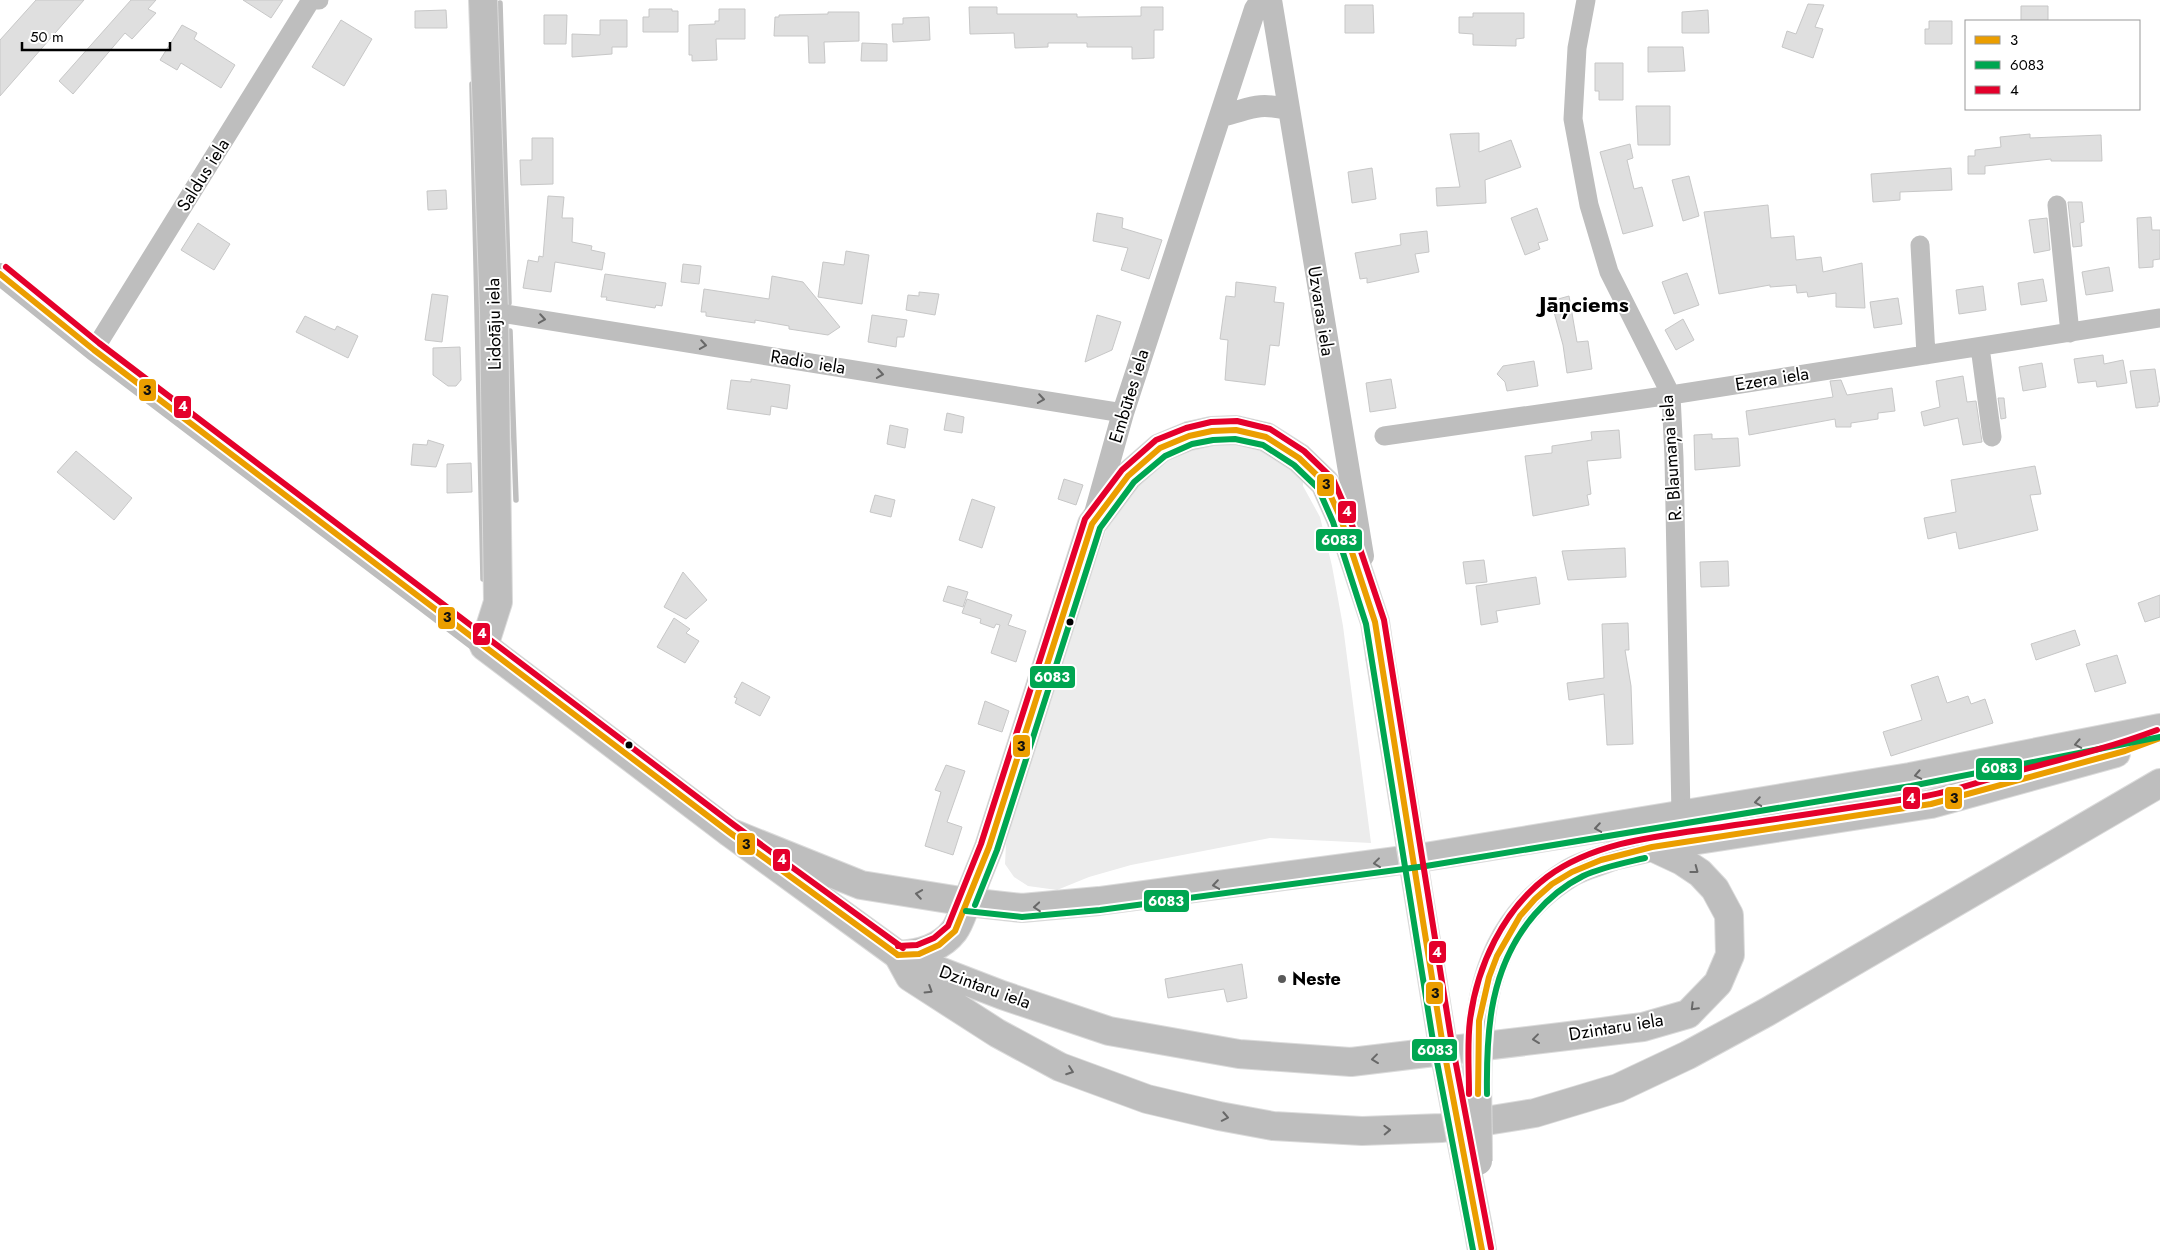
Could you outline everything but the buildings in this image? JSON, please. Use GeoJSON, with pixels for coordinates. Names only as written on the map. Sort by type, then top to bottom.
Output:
{"type":"FeatureCollection","features":[{"type":"Feature","properties":{"kind":"main road","name":"Lidotāju iela"},"geometry":{"type":"LineString","coordinates":[[483,0],[494,312],[498,602],[484,646]]}},
{"type":"Feature","properties":{"kind":"main road"},"geometry":{"type":"LineString","coordinates":[[1092,524],[1128,476],[1160,448],[1189,436],[1212,431],[1236,430],[1266,437],[1299,458],[1325,483],[1341,519],[1375,622],[1442,1040],[1480,1238]]}},
{"type":"Feature","properties":{"kind":"main road","name":"Embūtes iela"},"geometry":{"type":"LineString","coordinates":[[898,955],[919,954],[939,945],[955,931],[989,847],[1092,524]]}},
{"type":"Feature","properties":{"kind":"main road","name":"Dzintaru iela"},"geometry":{"type":"LineString","coordinates":[[484,646],[729,832],[898,955],[1002,995],[1109,1031],[1239,1054],[1351,1062],[1643,1027],[1688,1014],[1718,983],[1730,955],[1729,915],[1715,889],[1700,873],[1682,861],[1652,848]]}},
{"type":"Feature","properties":{"kind":"main road"},"geometry":{"type":"LineString","coordinates":[[729,832],[860,885],[967,902],[1022,908],[1099,901],[1425,857],[1910,777],[2160,728]]}},
{"type":"Feature","properties":{"kind":"main road"},"geometry":{"type":"LineString","coordinates":[[1480,1238],[1479,1022],[1487,979],[1501,945],[1518,918],[1543,893],[1572,872],[1613,856],[1652,848],[1931,804],[2125,751],[2160,738]]}},
{"type":"Feature","properties":{"kind":"main road"},"geometry":{"type":"LineString","coordinates":[[898,955],[910,977],[997,1033],[1060,1068],[1147,1099],[1219,1116],[1274,1126],[1362,1131],[1442,1128],[1535,1113],[1618,1088],[1688,1055],[1767,1012],[2160,783]]}},
{"type":"Feature","properties":{"kind":"street"},"geometry":{"type":"LineString","coordinates":[[312,0],[319,0]]}},
{"type":"Feature","properties":{"kind":"street","name":"Saldus iela"},"geometry":{"type":"LineString","coordinates":[[94,350],[312,0]]}},
{"type":"Feature","properties":{"kind":"street","name":"Embūtes iela"},"geometry":{"type":"LineString","coordinates":[[1092,524],[1122,413],[1255,9],[1261,0]]}},
{"type":"Feature","properties":{"kind":"street","name":"Uzvaras iela"},"geometry":{"type":"LineString","coordinates":[[1270,0],[1375,622]]}},
{"type":"Feature","properties":{"kind":"street","name":"R. Blaumaņa iela"},"geometry":{"type":"LineString","coordinates":[[1586,0],[1577,48],[1573,119],[1589,205],[1609,272],[1671,395],[1681,815]]}},
{"type":"Feature","properties":{"kind":"street"},"geometry":{"type":"LineString","coordinates":[[1220,116],[1250,106],[1268,105],[1288,109]]}},
{"type":"Feature","properties":{"kind":"street"},"geometry":{"type":"LineString","coordinates":[[2057,205],[2070,333]]}},
{"type":"Feature","properties":{"kind":"street"},"geometry":{"type":"LineString","coordinates":[[1920,244],[1926,355]]}},
{"type":"Feature","properties":{"kind":"street","name":"Dzintaru iela"},"geometry":{"type":"LineString","coordinates":[[0,274],[94,350],[484,646]]}},
{"type":"Feature","properties":{"kind":"street","name":"Radio iela"},"geometry":{"type":"LineString","coordinates":[[494,312],[1122,413]]}},
{"type":"Feature","properties":{"kind":"street","name":"Ezera iela"},"geometry":{"type":"LineString","coordinates":[[1384,436],[1671,395],[2160,318]]}},
{"type":"Feature","properties":{"kind":"street"},"geometry":{"type":"LineString","coordinates":[[1980,347],[1992,437]]}},
{"type":"Feature","properties":{"kind":"shaded area"},"geometry":{"type":"Polygon","coordinates":[[[1241,442],[1265,449],[1303,475],[1303,486],[1320,517],[1332,566],[1343,626],[1371,843],[1270,838],[1131,865],[1089,877],[1057,890],[1028,886],[1014,877],[1005,864],[1006,844],[1030,755],[1109,522],[1152,466],[1193,445],[1241,442]]]}},
{"type":"Feature","properties":{"kind":"waterway"},"geometry":{"type":"LineString","coordinates":[[500,3],[509,303]]}},
{"type":"Feature","properties":{"kind":"waterway"},"geometry":{"type":"LineString","coordinates":[[472,84],[483,579]]}},
{"type":"Feature","properties":{"kind":"waterway"},"geometry":{"type":"LineString","coordinates":[[510,331],[516,500]]}},
{"type":"Feature","properties":{"kind":"transit line","name":"4"},"geometry":{"type":"LineString","coordinates":[[6,267],[99,343],[734,825],[903,948]]}},
{"type":"Feature","properties":{"kind":"transit line","name":"3"},"geometry":{"type":"LineString","coordinates":[[0,274],[94,350],[729,832],[898,955]]}},
{"type":"Feature","properties":{"kind":"transit line","name":"4"},"geometry":{"type":"LineString","coordinates":[[898,946],[917,945],[934,938],[948,926],[981,844],[1085,519],[1122,470],[1156,440],[1186,428],[1211,422],[1237,421],[1270,429],[1304,451],[1333,479],[1349,516],[1384,620],[1451,1038],[1491,1248]]}},
{"type":"Feature","properties":{"kind":"transit line","name":"3"},"geometry":{"type":"LineString","coordinates":[[898,955],[919,954],[939,945],[955,931],[989,847],[1092,524],[1128,476],[1160,448],[1189,436],[1212,431],[1236,430],[1266,437],[1299,458],[1325,483],[1341,519],[1375,622],[1442,1040],[1482,1250]]}},
{"type":"Feature","properties":{"kind":"transit line","name":"6083"},"geometry":{"type":"LineString","coordinates":[[975,905],[997,850],[1100,528],[1134,482],[1165,456],[1192,444],[1213,440],[1235,439],[1263,445],[1294,465],[1318,488],[1333,522],[1366,624],[1433,1041],[1473,1250]]}},
{"type":"Feature","properties":{"kind":"transit line","name":"4"},"geometry":{"type":"LineString","coordinates":[[1469,1094],[1468,1047],[1470,1020],[1479,980],[1486,960],[1505,923],[1517,906],[1531,890],[1568,864],[1613,846],[1638,840],[1807,815],[1958,789],[2102,748],[2157,730]]}},
{"type":"Feature","properties":{"kind":"transit line","name":"6083"},"geometry":{"type":"LineString","coordinates":[[966,911],[1022,917],[1100,910],[1426,866],[1911,786],[2160,737]]}},
{"type":"Feature","properties":{"kind":"transit line","name":"3"},"geometry":{"type":"LineString","coordinates":[[1478,1094],[1479,1021],[1489,977],[1497,956],[1520,916],[1535,899],[1552,884],[1572,872],[1601,860],[1652,847],[1931,804],[2125,751],[2160,738]]}},
{"type":"Feature","properties":{"kind":"transit line","name":"6083"},"geometry":{"type":"LineString","coordinates":[[1487,1094],[1488,1046],[1494,999],[1508,955],[1520,934],[1545,903],[1576,880],[1605,868],[1645,858]]}},
{"type":"Feature","properties":{"kind":"place","name":"Neste"},"geometry":{"type":"Point","coordinates":[1282,979]}},
{"type":"Feature","properties":{"kind":"district","name":"Jāņciems"},"geometry":{"type":"Point","coordinates":[1584,304]}}]}
